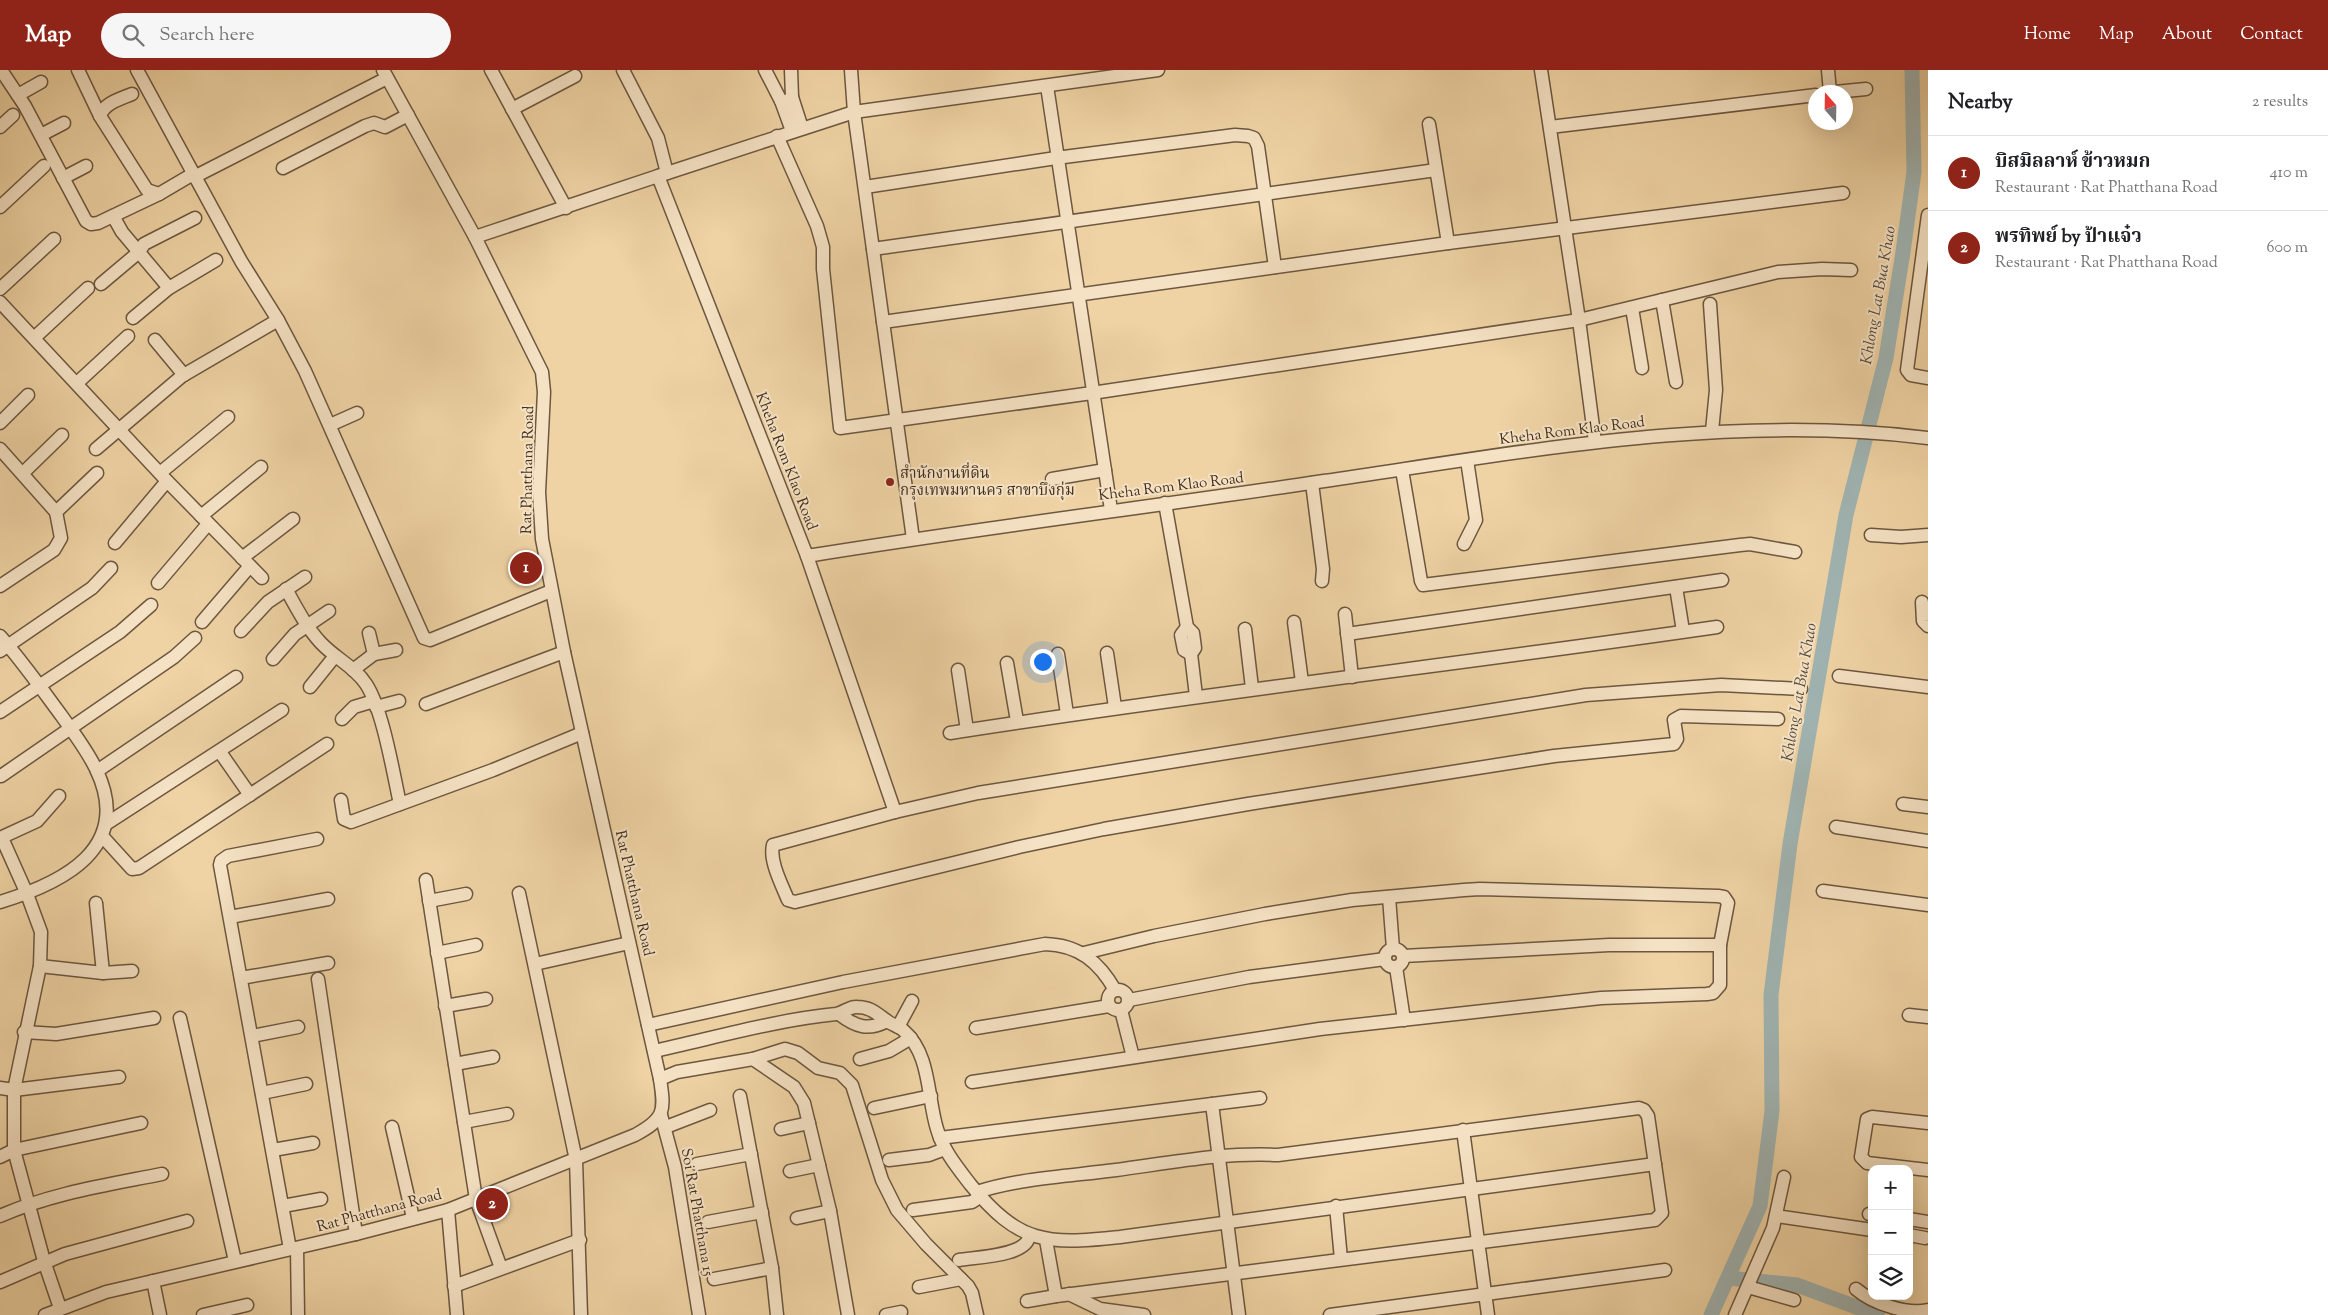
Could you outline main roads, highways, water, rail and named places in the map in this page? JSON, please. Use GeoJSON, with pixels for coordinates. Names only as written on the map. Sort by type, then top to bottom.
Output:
{"type":"FeatureCollection","features":[{"type":"Feature","properties":{"kind":"waterway","name":"Khlong Lat Bua Khao"},"geometry":{"type":"LineString","coordinates":[[1711,1315],[1760,1206],[1772,1111],[1771,995],[1790,844],[1846,515],[1886,358],[1903,252],[1914,172],[1912,70]]}},
{"type":"Feature","properties":{"kind":"waterway"},"geometry":{"type":"LineString","coordinates":[[1728,1278],[1797,1285],[1878,1315]]}},
{"type":"Feature","properties":{"kind":"place","name":"สำนักงานที่ดิน กรุงเทพมหานคร สาขาบึงกุ่ม"},"geometry":{"type":"Point","coordinates":[890,482]}},
{"type":"Feature","properties":{"kind":"place","name":"บิสมิลลาห์ ข้าวหมก"},"geometry":{"type":"Point","coordinates":[526,568]}},
{"type":"Feature","properties":{"kind":"place","name":"พรทิพย์ by ป้าแจ๋ว"},"geometry":{"type":"Point","coordinates":[492,1204]}}]}
